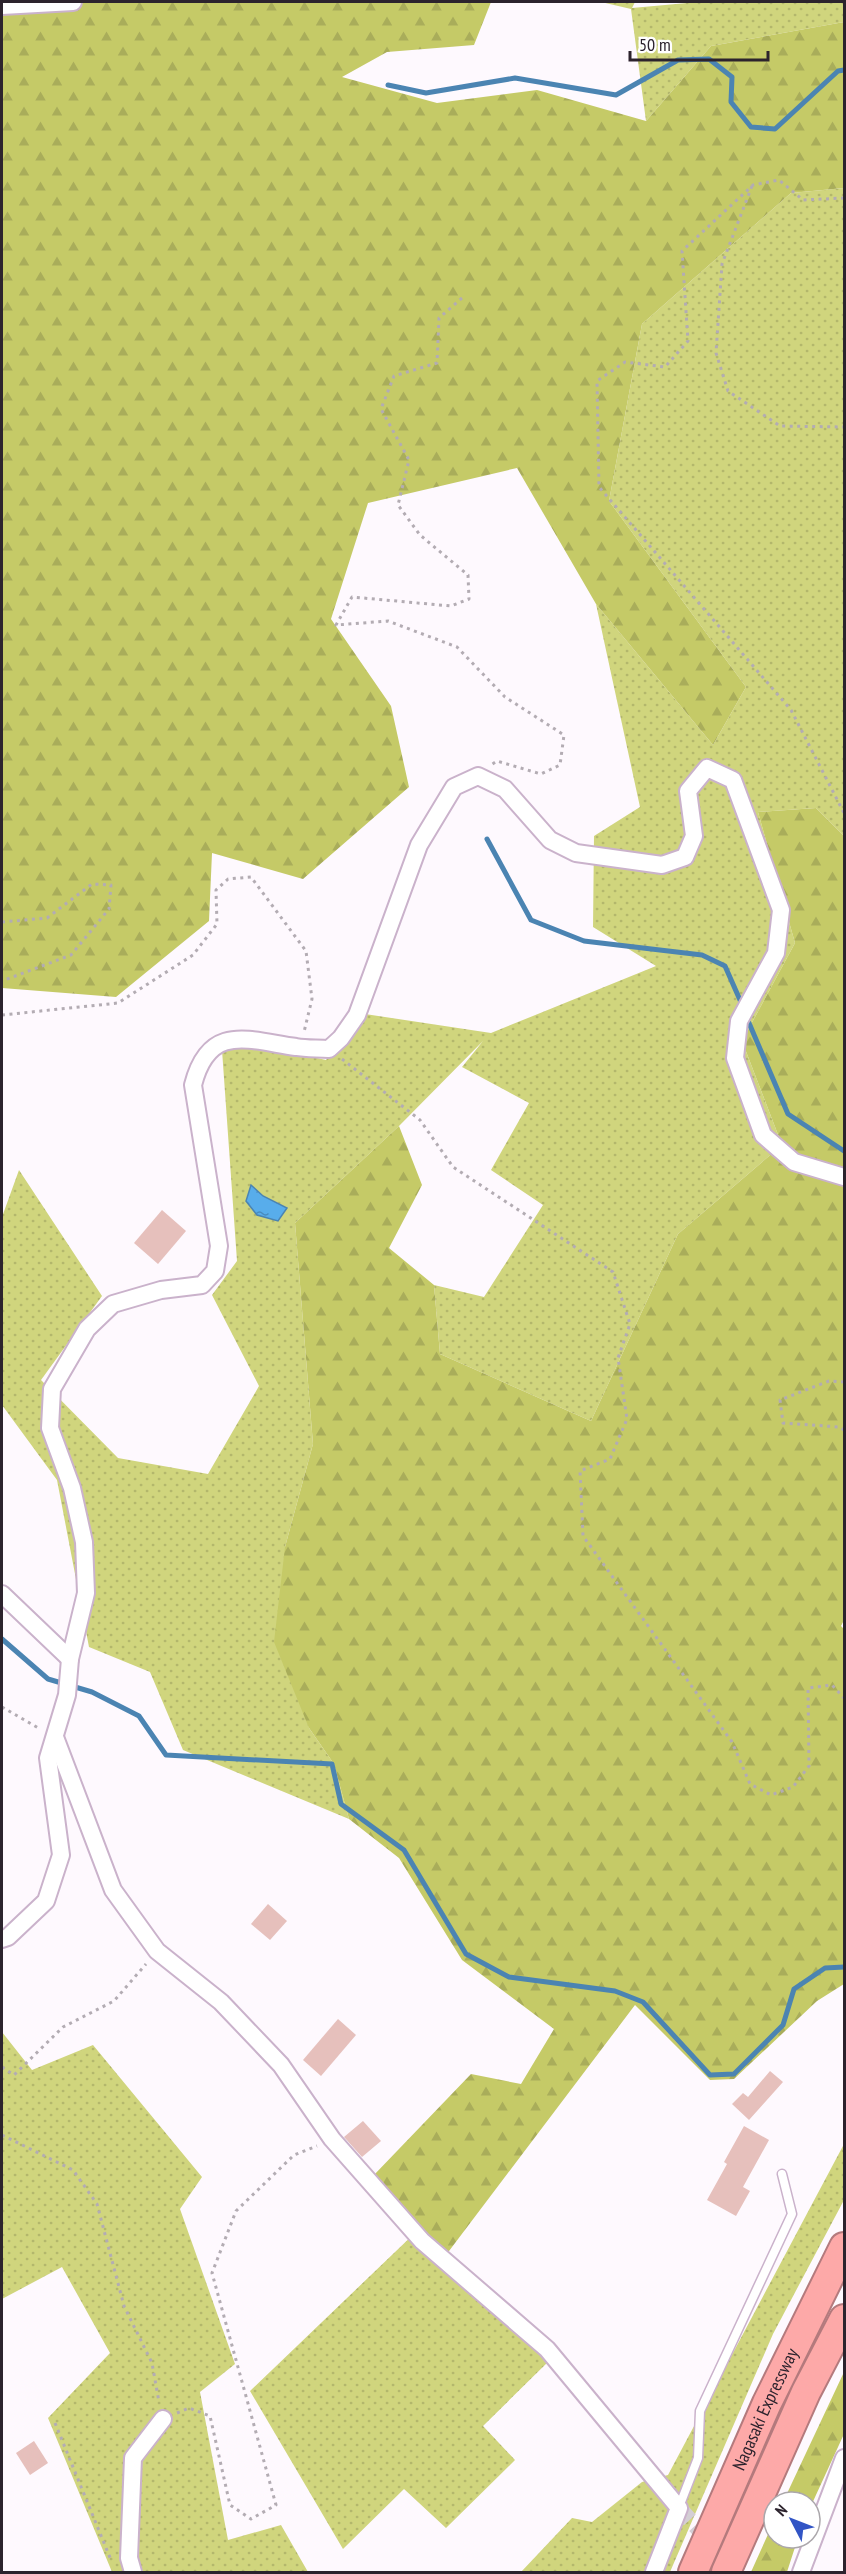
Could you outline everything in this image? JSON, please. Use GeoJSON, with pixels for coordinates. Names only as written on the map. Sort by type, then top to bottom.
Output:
{"type":"FeatureCollection","features":[{"type":"Feature","properties":{"kind":"highway","name":"Nagasaki Expressway"},"geometry":{"type":"LineString","coordinates":[[693,2572],[767,2403],[844,2247]]}},
{"type":"Feature","properties":{"kind":"highway","name":"Nagasaki Expressway"},"geometry":{"type":"LineString","coordinates":[[726,2572],[806,2392],[844,2319]]}},
{"type":"Feature","properties":{"kind":"street"},"geometry":{"type":"LineString","coordinates":[[2,6],[73,2]]}},
{"type":"Feature","properties":{"kind":"street"},"geometry":{"type":"LineString","coordinates":[[2,1939],[8,1937],[46,1901],[61,1855],[48,1758],[67,1695],[69,1666],[86,1593],[84,1542],[72,1488],[50,1428],[52,1389],[87,1329],[113,1304],[161,1290],[202,1285],[214,1271],[219,1246],[193,1085],[198,1065],[212,1047],[239,1038],[300,1048],[329,1049],[341,1038],[357,1016],[419,845],[454,787],[478,776],[505,789],[550,840],[576,853],[663,865],[685,856],[694,836],[688,791],[707,768],[733,780],[781,910],[776,953],[739,1021],[735,1058],[763,1136],[794,1162],[844,1177]]}},
{"type":"Feature","properties":{"kind":"street"},"geometry":{"type":"LineString","coordinates":[[2,1594],[69,1666]]}},
{"type":"Feature","properties":{"kind":"street"},"geometry":{"type":"LineString","coordinates":[[55,1737],[113,1890],[158,1951],[221,2002],[281,2065],[332,2139],[422,2241],[548,2349],[679,2508],[654,2572]]}},
{"type":"Feature","properties":{"kind":"street"},"geometry":{"type":"LineString","coordinates":[[133,2572],[129,2558],[133,2458],[163,2419]]}},
{"type":"Feature","properties":{"kind":"street"},"geometry":{"type":"LineString","coordinates":[[801,2572],[844,2458]]}},
{"type":"Feature","properties":{"kind":"lane"},"geometry":{"type":"LineString","coordinates":[[679,2508],[698,2458],[700,2411],[792,2214],[782,2174]]}},
{"type":"Feature","properties":{"kind":"path"},"geometry":{"type":"LineString","coordinates":[[844,198],[803,200],[779,180],[753,185],[682,251],[688,341],[665,367],[625,363],[597,381],[599,487],[791,710],[844,813]]}},
{"type":"Feature","properties":{"kind":"path"},"geometry":{"type":"LineString","coordinates":[[753,185],[722,264],[716,353],[728,391],[780,426],[844,427]]}},
{"type":"Feature","properties":{"kind":"path"},"geometry":{"type":"LineString","coordinates":[[462,298],[439,318],[437,363],[394,376],[381,409],[409,460],[398,505],[420,535],[468,575],[469,599],[451,606],[352,597],[336,625],[388,621],[457,647],[505,697],[564,735],[560,765],[550,770],[541,774],[497,761],[478,776]]}},
{"type":"Feature","properties":{"kind":"path"},"geometry":{"type":"LineString","coordinates":[[2,1015],[118,1003],[193,955],[217,924],[216,890],[228,879],[251,878],[306,951],[312,999],[300,1048]]}},
{"type":"Feature","properties":{"kind":"path"},"geometry":{"type":"LineString","coordinates":[[2,922],[46,918],[92,884],[111,885],[109,909],[71,955],[2,981]]}},
{"type":"Feature","properties":{"kind":"path"},"geometry":{"type":"LineString","coordinates":[[329,1049],[420,1120],[453,1167],[613,1272],[630,1324],[618,1358],[627,1419],[610,1459],[580,1471],[583,1536],[732,1742],[750,1784],[771,1795],[793,1787],[809,1766],[808,1688],[832,1685],[844,1698]]}},
{"type":"Feature","properties":{"kind":"path"},"geometry":{"type":"LineString","coordinates":[[844,1382],[830,1381],[780,1400],[783,1423],[839,1427],[844,1430]]}},
{"type":"Feature","properties":{"kind":"path"},"geometry":{"type":"LineString","coordinates":[[2,1707],[55,1737]]}},
{"type":"Feature","properties":{"kind":"path"},"geometry":{"type":"LineString","coordinates":[[2,2067],[15,2075],[63,2027],[114,2001],[158,1951]]}},
{"type":"Feature","properties":{"kind":"path"},"geometry":{"type":"LineString","coordinates":[[2,2135],[73,2170],[97,2204],[124,2306],[152,2363],[163,2419],[189,2408],[210,2416],[230,2505],[251,2519],[276,2505],[212,2273],[236,2211],[294,2155],[332,2139]]}},
{"type":"Feature","properties":{"kind":"path"},"geometry":{"type":"LineString","coordinates":[[55,2423],[111,2562]]}},
{"type":"Feature","properties":{"kind":"green space"},"geometry":{"type":"Polygon","coordinates":[[[2,2],[491,2],[474,45],[387,52],[342,77],[437,103],[537,90],[646,121],[711,46],[844,22],[844,188],[791,193],[642,324],[609,501],[746,687],[713,745],[596,604],[517,468],[368,503],[331,619],[391,706],[409,787],[303,879],[212,853],[209,921],[116,997],[2,988],[2,2]]]}},
{"type":"Feature","properties":{"kind":"green space"},"geometry":{"type":"Polygon","coordinates":[[[601,2],[635,2],[632,8],[698,2],[844,2],[844,22],[711,46],[646,121],[631,9],[601,2]]]}},
{"type":"Feature","properties":{"kind":"green space"},"geometry":{"type":"Polygon","coordinates":[[[844,188],[844,836],[816,808],[758,812],[795,943],[742,1041],[782,1145],[678,1234],[591,1421],[440,1354],[434,1285],[484,1297],[543,1205],[491,1170],[529,1103],[462,1067],[483,1041],[399,1126],[295,1223],[313,1444],[285,1547],[309,1728],[334,1764],[349,1819],[183,1750],[150,1672],[89,1647],[57,1480],[2,1405],[2,1217],[19,1170],[102,1296],[41,1380],[118,1458],[208,1474],[259,1386],[212,1295],[237,1261],[221,1036],[326,1060],[365,1014],[491,1033],[656,966],[593,927],[594,836],[640,807],[596,604],[713,745],[746,687],[609,501],[642,324],[791,193],[844,188]]]}},
{"type":"Feature","properties":{"kind":"green space"},"geometry":{"type":"Polygon","coordinates":[[[816,808],[844,836],[844,1620],[841,1626],[844,1629],[844,1984],[817,2001],[734,2079],[710,2080],[635,2005],[446,2255],[373,2176],[471,2074],[521,2084],[554,2029],[462,1960],[399,1858],[349,1819],[334,1764],[309,1728],[274,1642],[285,1547],[313,1444],[295,1223],[399,1126],[422,1185],[389,1248],[434,1285],[440,1354],[591,1421],[678,1234],[782,1145],[742,1041],[795,943],[758,812],[816,808]]]}},
{"type":"Feature","properties":{"kind":"green space"},"geometry":{"type":"Polygon","coordinates":[[[2,2032],[32,2070],[93,2045],[202,2177],[180,2209],[235,2364],[200,2392],[228,2540],[281,2525],[308,2572],[112,2572],[48,2418],[110,2353],[62,2267],[2,2299],[2,2032]]]}},
{"type":"Feature","properties":{"kind":"green space"},"geometry":{"type":"Polygon","coordinates":[[[844,2144],[844,2200],[773,2334],[670,2572],[521,2572],[572,2518],[592,2522],[642,2482],[668,2475],[844,2144]]]}},
{"type":"Feature","properties":{"kind":"green space"},"geometry":{"type":"Polygon","coordinates":[[[418,2230],[551,2359],[483,2426],[515,2460],[446,2528],[404,2489],[343,2549],[250,2391],[418,2230]]]}},
{"type":"Feature","properties":{"kind":"green space"},"geometry":{"type":"Polygon","coordinates":[[[844,2372],[844,2434],[818,2490],[789,2490],[844,2372]]]}},
{"type":"Feature","properties":{"kind":"green space"},"geometry":{"type":"Polygon","coordinates":[[[762,2548],[762,2550],[794,2550],[787,2572],[751,2572],[762,2548]]]}},
{"type":"Feature","properties":{"kind":"water"},"geometry":{"type":"Polygon","coordinates":[[[251,1185],[263,1196],[287,1208],[278,1221],[257,1215],[246,1201],[251,1185]]]}},
{"type":"Feature","properties":{"kind":"building"},"geometry":{"type":"Polygon","coordinates":[[[162,1210],[186,1231],[158,1264],[134,1243],[162,1210]]]}},
{"type":"Feature","properties":{"kind":"building"},"geometry":{"type":"Polygon","coordinates":[[[268,1904],[287,1921],[270,1940],[251,1924],[268,1904]]]}},
{"type":"Feature","properties":{"kind":"building"},"geometry":{"type":"Polygon","coordinates":[[[338,2019],[356,2035],[321,2076],[303,2060],[338,2019]]]}},
{"type":"Feature","properties":{"kind":"building"},"geometry":{"type":"Polygon","coordinates":[[[770,2071],[783,2082],[749,2120],[732,2104],[743,2093],[748,2097],[770,2071]]]}},
{"type":"Feature","properties":{"kind":"building"},"geometry":{"type":"Polygon","coordinates":[[[363,2121],[381,2141],[362,2157],[344,2137],[363,2121]]]}},
{"type":"Feature","properties":{"kind":"building"},"geometry":{"type":"Polygon","coordinates":[[[744,2126],[769,2140],[743,2187],[750,2191],[736,2216],[707,2200],[744,2126]]]}},
{"type":"Feature","properties":{"kind":"building"},"geometry":{"type":"Polygon","coordinates":[[[34,2441],[48,2463],[30,2475],[16,2453],[34,2441]]]}},
{"type":"Feature","properties":{"kind":"waterway"},"geometry":{"type":"LineString","coordinates":[[388,85],[426,93],[515,78],[616,95],[678,60],[709,59],[732,77],[731,102],[751,127],[775,129],[838,71],[844,70]]}},
{"type":"Feature","properties":{"kind":"waterway"},"geometry":{"type":"LineString","coordinates":[[487,839],[531,920],[584,941],[702,955],[725,966],[740,1000]]}},
{"type":"Feature","properties":{"kind":"waterway"},"geometry":{"type":"LineString","coordinates":[[749,1023],[788,1114],[844,1151]]}},
{"type":"Feature","properties":{"kind":"waterway"},"geometry":{"type":"LineString","coordinates":[[2,1639],[48,1679],[92,1692],[139,1716],[166,1755],[332,1764],[341,1804],[404,1850],[466,1954],[509,1977],[615,1991],[643,2002],[710,2075],[734,2074],[783,2025],[794,1989],[825,1968],[844,1967]]}},
{"type":"Feature","properties":{"kind":"tunnel"},"geometry":{"type":"LineString","coordinates":[[679,2508],[711,2543]]}}]}
